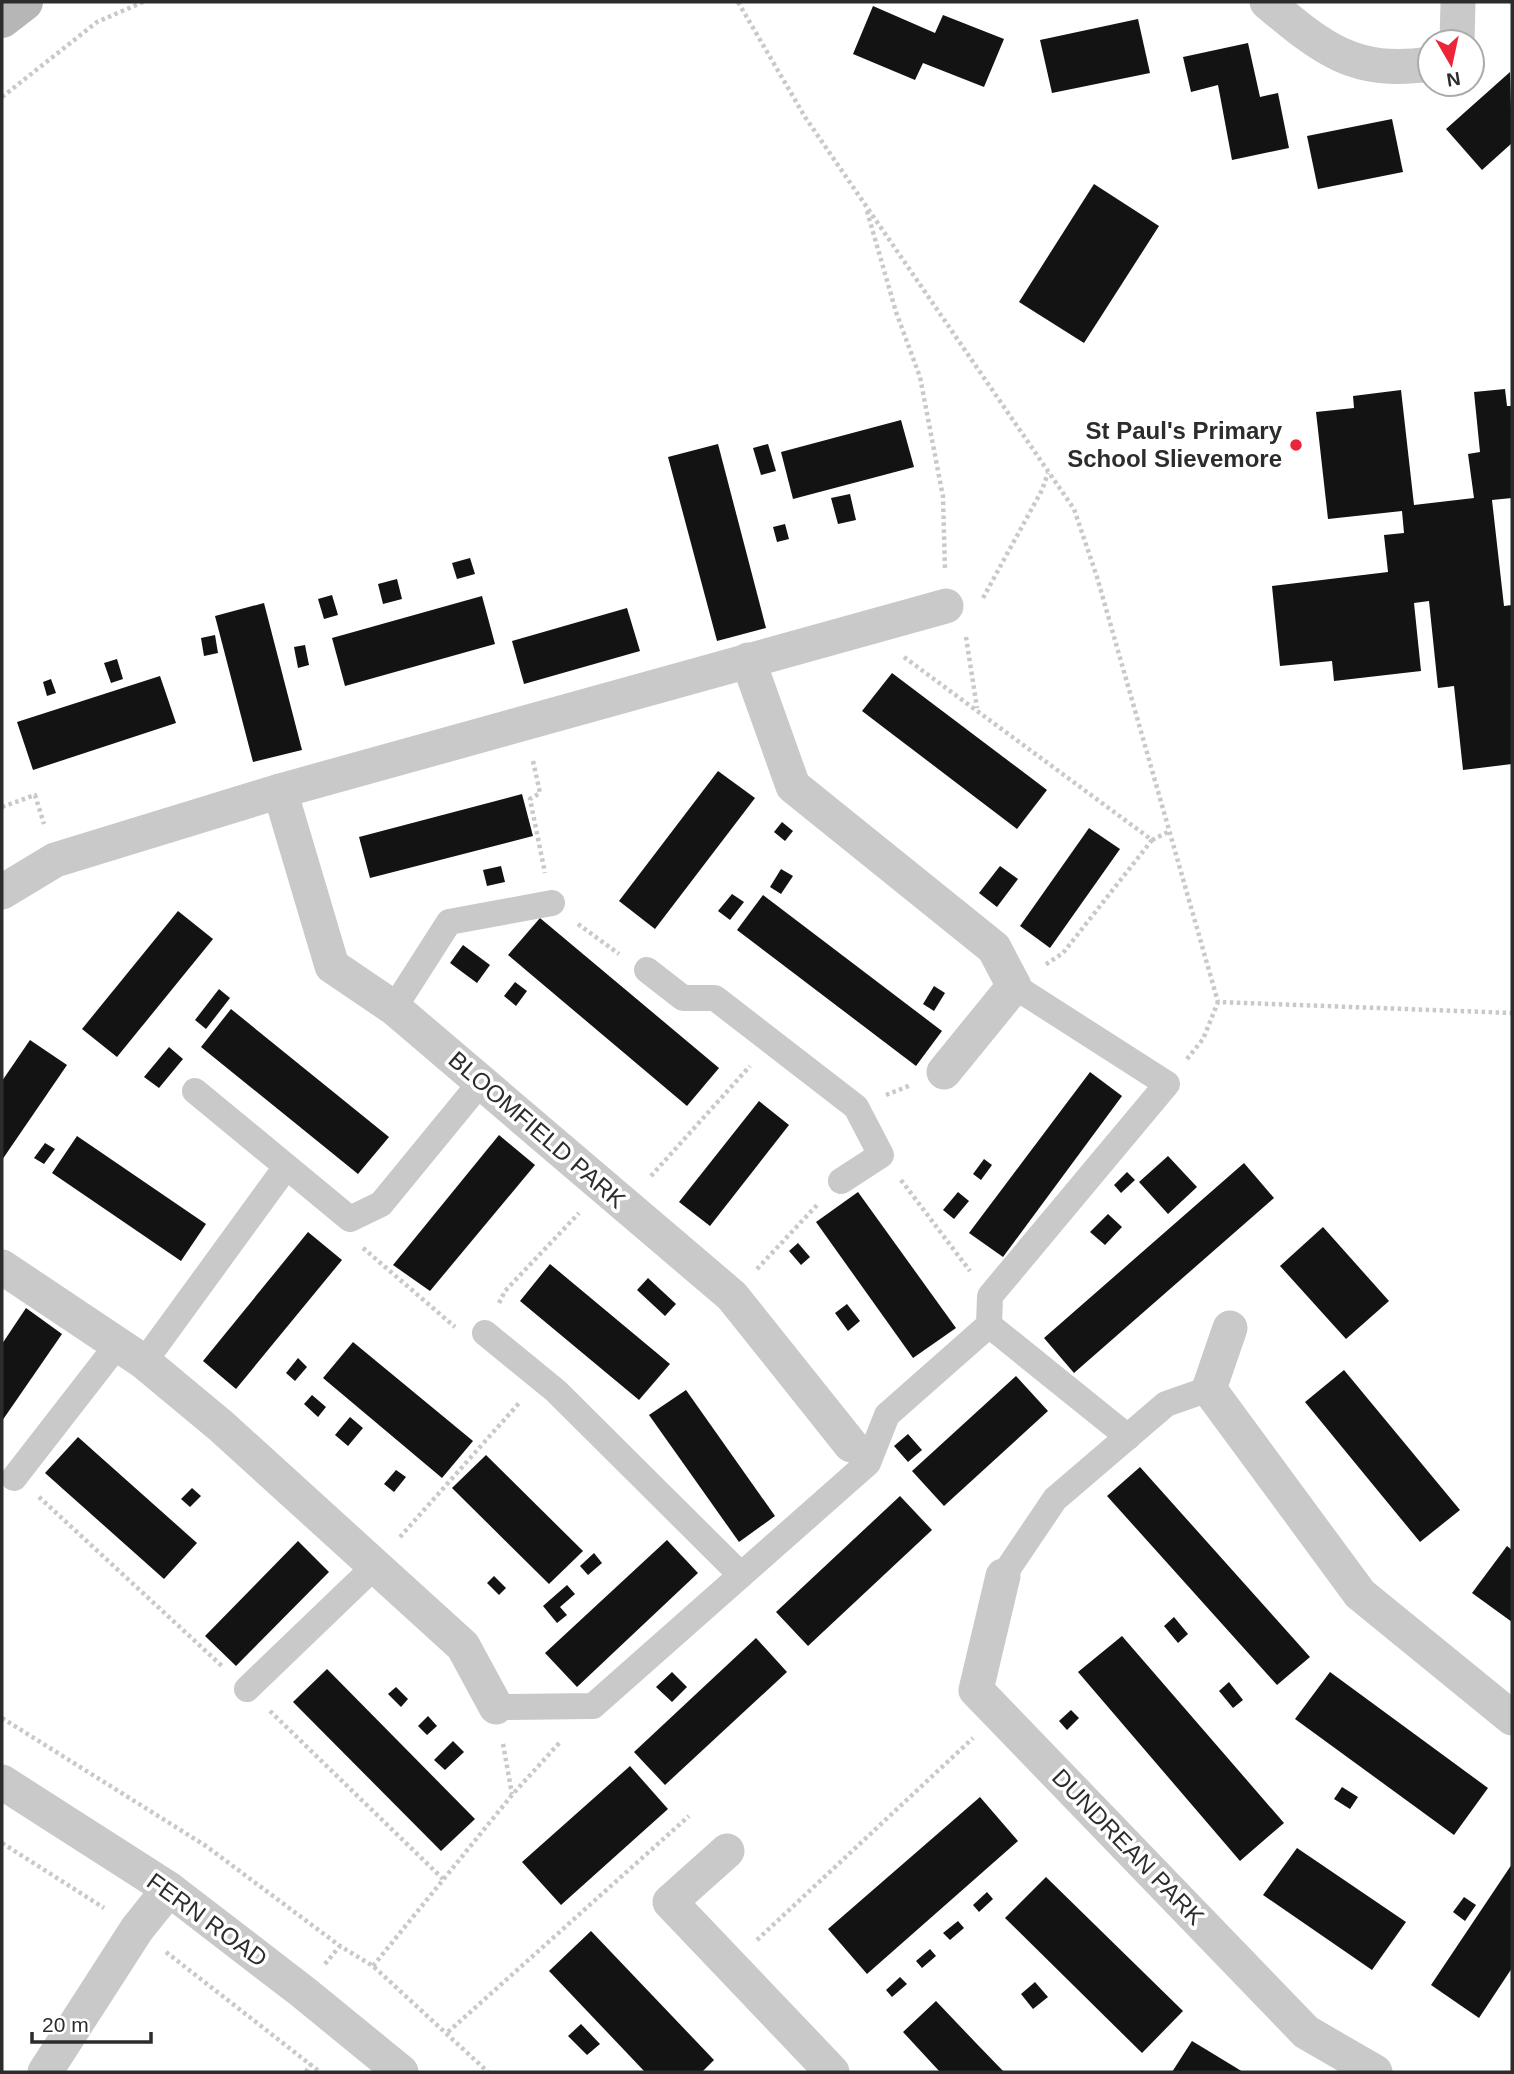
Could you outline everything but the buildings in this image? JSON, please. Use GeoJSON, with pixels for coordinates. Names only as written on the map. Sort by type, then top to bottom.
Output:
{"type":"FeatureCollection","features":[{"type":"Feature","properties":{"kind":"main road"},"geometry":{"type":"LineString","coordinates":[[2,19],[24,2]]}},
{"type":"Feature","properties":{"kind":"street"},"geometry":{"type":"LineString","coordinates":[[1267,2],[1306,34],[1347,60],[1395,69],[1416,66]]}},
{"type":"Feature","properties":{"kind":"street"},"geometry":{"type":"LineString","coordinates":[[1457,28],[1458,2]]}},
{"type":"Feature","properties":{"kind":"street"},"geometry":{"type":"LineString","coordinates":[[2,892],[55,860],[280,791],[863,628],[955,618]]}},
{"type":"Feature","properties":{"kind":"street"},"geometry":{"type":"LineString","coordinates":[[2,1266],[131,1353],[221,1426],[463,1646],[496,1707],[593,1706],[741,1576],[860,1454],[887,1415],[989,1325],[989,1296],[1167,1084],[1014,986],[994,948],[793,786],[748,660]]}},
{"type":"Feature","properties":{"kind":"street","name":"BLOOMFIELD PARK"},"geometry":{"type":"LineString","coordinates":[[280,791],[331,966],[394,1007],[732,1296],[860,1454]]}},
{"type":"Feature","properties":{"kind":"street"},"geometry":{"type":"LineString","coordinates":[[394,1007],[449,922],[552,903]]}},
{"type":"Feature","properties":{"kind":"street"},"geometry":{"type":"LineString","coordinates":[[647,970],[683,998],[715,998],[856,1107],[881,1155],[841,1181]]}},
{"type":"Feature","properties":{"kind":"street"},"geometry":{"type":"LineString","coordinates":[[944,1072],[1014,986]]}},
{"type":"Feature","properties":{"kind":"street"},"geometry":{"type":"LineString","coordinates":[[195,1091],[350,1219],[382,1204],[481,1082]]}},
{"type":"Feature","properties":{"kind":"street"},"geometry":{"type":"LineString","coordinates":[[14,1478],[131,1353],[286,1167]]}},
{"type":"Feature","properties":{"kind":"street"},"geometry":{"type":"LineString","coordinates":[[989,1325],[1128,1437]]}},
{"type":"Feature","properties":{"kind":"street"},"geometry":{"type":"LineString","coordinates":[[1209,1389],[1230,1328]]}},
{"type":"Feature","properties":{"kind":"street"},"geometry":{"type":"LineString","coordinates":[[485,1333],[541,1378],[741,1576]]}},
{"type":"Feature","properties":{"kind":"street"},"geometry":{"type":"LineString","coordinates":[[1003,1576],[1055,1499],[1166,1404],[1209,1389]]}},
{"type":"Feature","properties":{"kind":"street"},"geometry":{"type":"LineString","coordinates":[[1209,1389],[1360,1594],[1512,1718]]}},
{"type":"Feature","properties":{"kind":"street"},"geometry":{"type":"LineString","coordinates":[[247,1689],[376,1565]]}},
{"type":"Feature","properties":{"kind":"street","name":"DUNDREAN PARK"},"geometry":{"type":"LineString","coordinates":[[1003,1576],[976,1689],[1306,2032],[1375,2072]]}},
{"type":"Feature","properties":{"kind":"street","name":"FERN ROAD"},"geometry":{"type":"LineString","coordinates":[[2,1782],[169,1889],[303,1992],[401,2072]]}},
{"type":"Feature","properties":{"kind":"street"},"geometry":{"type":"LineString","coordinates":[[727,1850],[670,1902],[832,2072]]}},
{"type":"Feature","properties":{"kind":"street"},"geometry":{"type":"LineString","coordinates":[[45,2072],[137,1929],[169,1889]]}},
{"type":"Feature","properties":{"kind":"path"},"geometry":{"type":"LineString","coordinates":[[2,97],[97,22],[143,2]]}},
{"type":"Feature","properties":{"kind":"path"},"geometry":{"type":"LineString","coordinates":[[738,2],[806,117],[865,207],[1074,509],[1097,577],[1218,1002],[1203,1039],[1167,1084]]}},
{"type":"Feature","properties":{"kind":"path"},"geometry":{"type":"LineString","coordinates":[[865,207],[896,312],[920,377],[943,497],[955,618],[977,708]]}},
{"type":"Feature","properties":{"kind":"path"},"geometry":{"type":"LineString","coordinates":[[955,618],[1042,489],[1048,472]]}},
{"type":"Feature","properties":{"kind":"path"},"geometry":{"type":"LineString","coordinates":[[863,628],[977,708],[1152,840]]}},
{"type":"Feature","properties":{"kind":"path"},"geometry":{"type":"LineString","coordinates":[[524,721],[540,793],[530,799],[552,903],[616,952],[647,970]]}},
{"type":"Feature","properties":{"kind":"path"},"geometry":{"type":"LineString","coordinates":[[2,807],[34,795],[55,860]]}},
{"type":"Feature","properties":{"kind":"path"},"geometry":{"type":"LineString","coordinates":[[1014,986],[1063,953],[1152,840],[1168,832]]}},
{"type":"Feature","properties":{"kind":"path"},"geometry":{"type":"LineString","coordinates":[[1218,1002],[1512,1013]]}},
{"type":"Feature","properties":{"kind":"path"},"geometry":{"type":"LineString","coordinates":[[350,1219],[365,1253],[457,1329],[485,1333],[505,1291],[614,1196],[772,1042]]}},
{"type":"Feature","properties":{"kind":"path"},"geometry":{"type":"LineString","coordinates":[[856,1107],[944,1072]]}},
{"type":"Feature","properties":{"kind":"path"},"geometry":{"type":"LineString","coordinates":[[881,1155],[989,1296]]}},
{"type":"Feature","properties":{"kind":"path"},"geometry":{"type":"LineString","coordinates":[[732,1296],[841,1181]]}},
{"type":"Feature","properties":{"kind":"path"},"geometry":{"type":"LineString","coordinates":[[376,1565],[541,1378]]}},
{"type":"Feature","properties":{"kind":"path"},"geometry":{"type":"LineString","coordinates":[[373,1966],[512,1795],[593,1706]]}},
{"type":"Feature","properties":{"kind":"path"},"geometry":{"type":"LineString","coordinates":[[496,1707],[512,1795]]}},
{"type":"Feature","properties":{"kind":"path"},"geometry":{"type":"LineString","coordinates":[[731,1964],[1000,1714]]}},
{"type":"Feature","properties":{"kind":"path"},"geometry":{"type":"LineString","coordinates":[[2,1718],[206,1846],[340,1946],[373,1966],[448,2032],[488,2072]]}},
{"type":"Feature","properties":{"kind":"path"},"geometry":{"type":"LineString","coordinates":[[448,2032],[689,1815]]}},
{"type":"Feature","properties":{"kind":"path"},"geometry":{"type":"LineString","coordinates":[[306,2072],[311,2064]]}},
{"type":"Feature","properties":{"kind":"place","name":"St Paul's Primary School Slievemore"},"geometry":{"type":"Point","coordinates":[1296,445]}}]}
